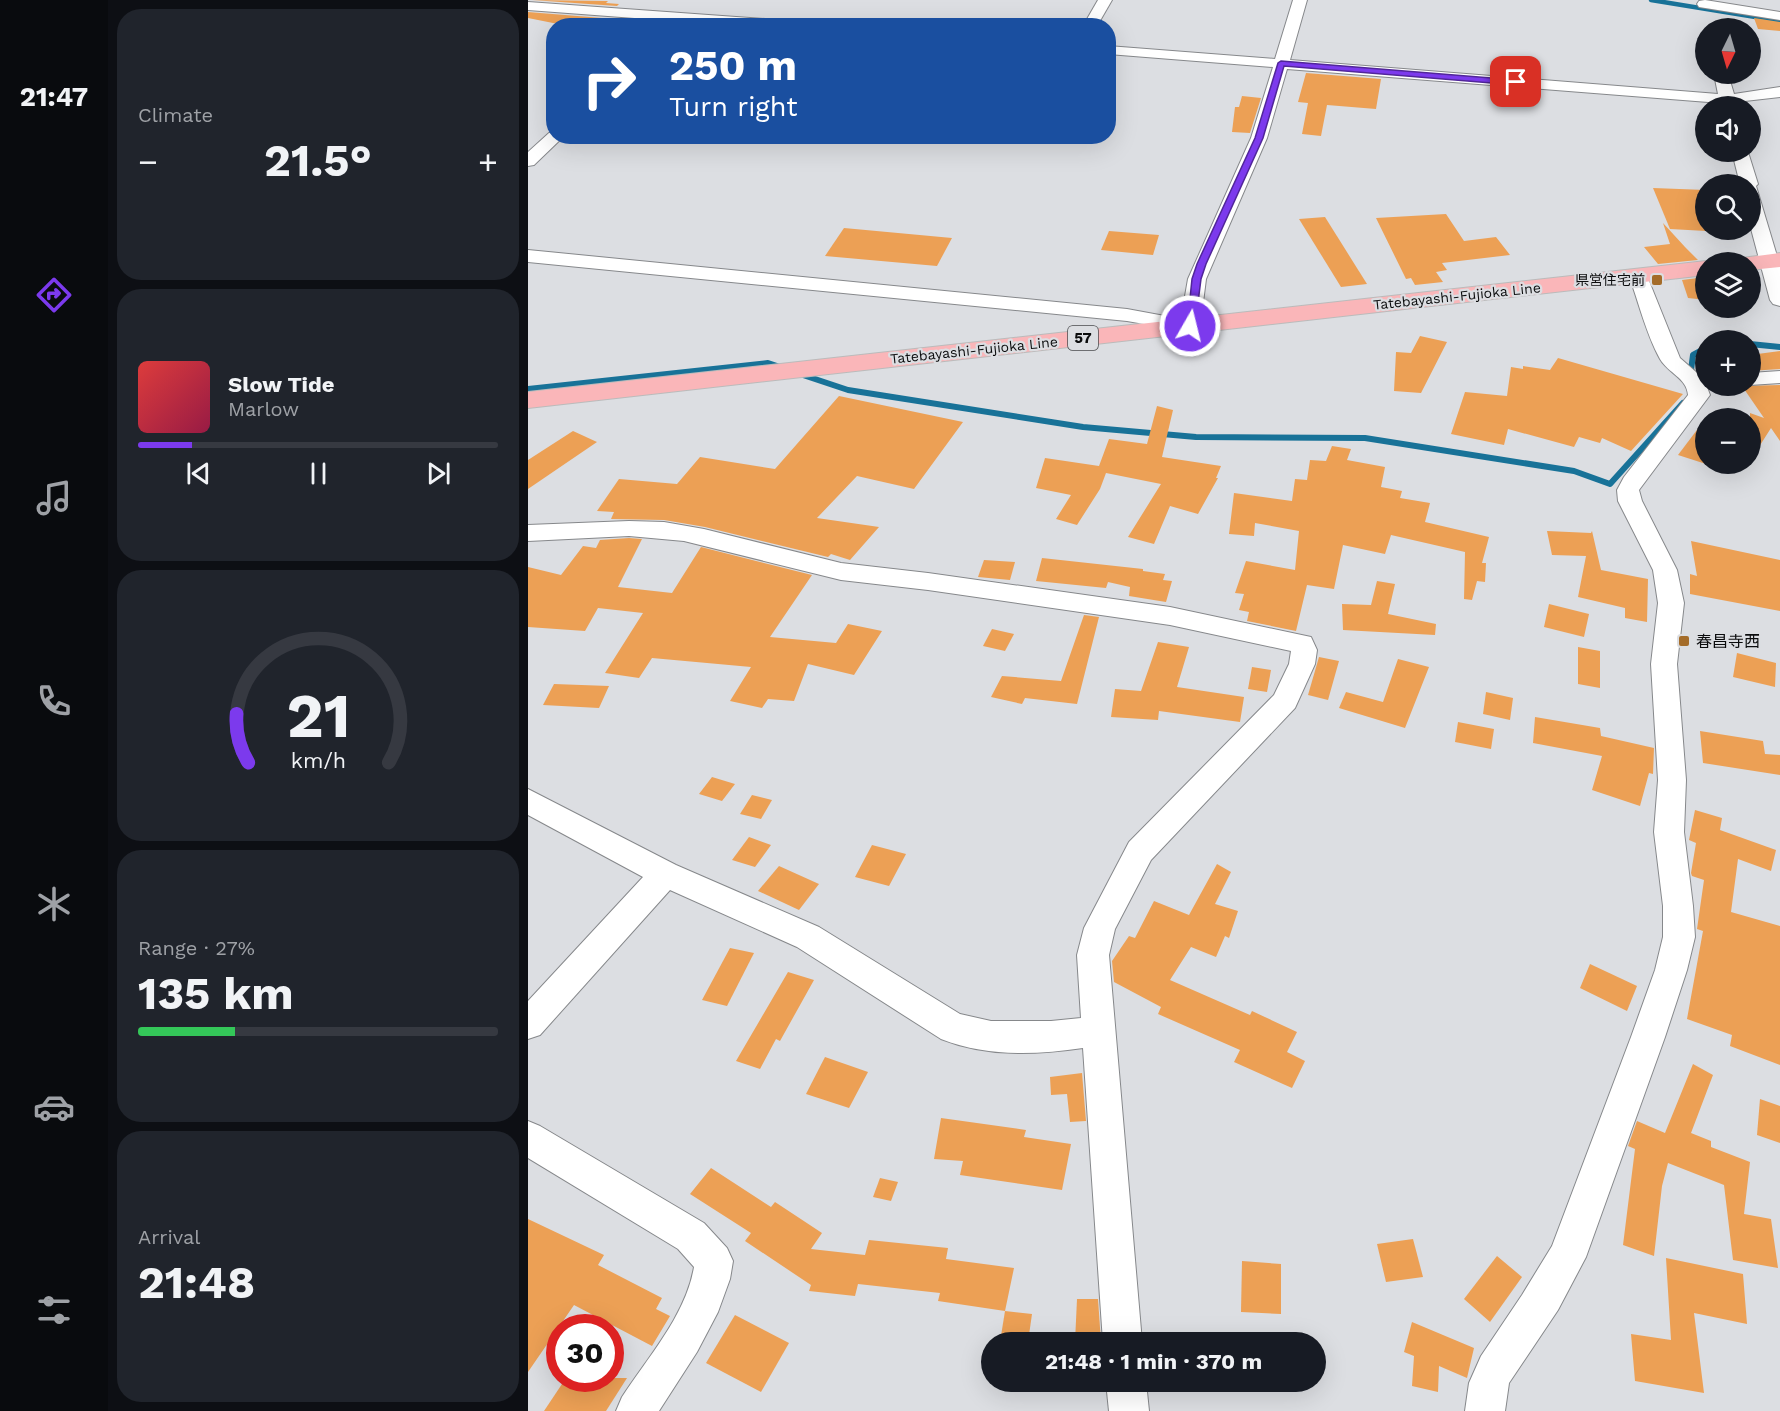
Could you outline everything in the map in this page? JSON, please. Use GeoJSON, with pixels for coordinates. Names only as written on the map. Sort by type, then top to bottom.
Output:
{"type":"FeatureCollection","features":[{"type":"Feature","properties":{"kind":"main road","name":"Tatebayashi-Fujioka Line"},"geometry":{"type":"LineString","coordinates":[[528,400],[1695,269]]}},
{"type":"Feature","properties":{"kind":"street"},"geometry":{"type":"LineString","coordinates":[[1095,18],[1105,0]]}},
{"type":"Feature","properties":{"kind":"street"},"geometry":{"type":"LineString","coordinates":[[528,256],[1127,315],[1190,326],[1197,279],[1202,264],[1259,138],[1300,0]]}},
{"type":"Feature","properties":{"kind":"street"},"geometry":{"type":"LineString","coordinates":[[1700,1],[1780,16]]}},
{"type":"Feature","properties":{"kind":"street"},"geometry":{"type":"LineString","coordinates":[[1700,1],[1707,18]]}},
{"type":"Feature","properties":{"kind":"street"},"geometry":{"type":"LineString","coordinates":[[528,6],[655,18]]}},
{"type":"Feature","properties":{"kind":"street"},"geometry":{"type":"LineString","coordinates":[[691,18],[705,6]]}},
{"type":"Feature","properties":{"kind":"street"},"geometry":{"type":"LineString","coordinates":[[1116,51],[1695,100]]}},
{"type":"Feature","properties":{"kind":"street"},"geometry":{"type":"LineString","coordinates":[[1761,96],[1780,92]]}},
{"type":"Feature","properties":{"kind":"street"},"geometry":{"type":"LineString","coordinates":[[528,160],[546,144]]}},
{"type":"Feature","properties":{"kind":"street"},"geometry":{"type":"LineString","coordinates":[[1761,236],[1780,300]]}},
{"type":"Feature","properties":{"kind":"street"},"geometry":{"type":"LineString","coordinates":[[1638,276],[1672,362],[1695,379]]}},
{"type":"Feature","properties":{"kind":"street"},"geometry":{"type":"LineString","coordinates":[[1761,378],[1780,377]]}},
{"type":"Feature","properties":{"kind":"street"},"geometry":{"type":"LineString","coordinates":[[1485,1411],[1489,1382],[1497,1365],[1552,1284],[1567,1257],[1648,1037],[1679,937],[1678,906],[1669,832],[1672,780],[1664,664],[1670,595],[1665,570],[1633,508],[1628,490],[1699,396]]}},
{"type":"Feature","properties":{"kind":"street"},"geometry":{"type":"LineString","coordinates":[[528,533],[554,535],[611,527],[664,530],[698,536],[826,568],[1170,616],[1302,644],[1305,652],[1300,670],[1285,701],[1140,851],[1100,928],[1093,955],[1122,1332]]}},
{"type":"Feature","properties":{"kind":"street"},"geometry":{"type":"LineString","coordinates":[[528,801],[665,874],[808,938],[953,1028],[991,1037],[1051,1037],[1099,1031]]}},
{"type":"Feature","properties":{"kind":"street"},"geometry":{"type":"LineString","coordinates":[[528,1024],[665,874]]}},
{"type":"Feature","properties":{"kind":"street"},"geometry":{"type":"LineString","coordinates":[[528,1138],[691,1236],[714,1261],[713,1278],[692,1322],[636,1411]]}},
{"type":"Feature","properties":{"kind":"street"},"geometry":{"type":"LineString","coordinates":[[1127,1392],[1129,1411]]}},
{"type":"Feature","properties":{"kind":"building"},"geometry":{"type":"Polygon","coordinates":[[[532,0],[608,1],[606,3],[619,4],[617,6],[532,0]]]}},
{"type":"Feature","properties":{"kind":"building"},"geometry":{"type":"Polygon","coordinates":[[[528,12],[602,18],[546,18],[546,22],[528,18],[528,12]]]}},
{"type":"Feature","properties":{"kind":"building"},"geometry":{"type":"Polygon","coordinates":[[[1761,19],[1780,22],[1780,31],[1761,29],[1761,19]]]}},
{"type":"Feature","properties":{"kind":"building"},"geometry":{"type":"Polygon","coordinates":[[[1306,73],[1381,79],[1376,109],[1327,105],[1321,136],[1302,134],[1308,103],[1298,102],[1306,73]]]}},
{"type":"Feature","properties":{"kind":"building"},"geometry":{"type":"Polygon","coordinates":[[[1242,96],[1261,98],[1250,133],[1232,132],[1235,107],[1239,107],[1242,96]]]}},
{"type":"Feature","properties":{"kind":"building"},"geometry":{"type":"Polygon","coordinates":[[[1653,188],[1695,190],[1695,230],[1670,229],[1653,188]]]}},
{"type":"Feature","properties":{"kind":"building"},"geometry":{"type":"Polygon","coordinates":[[[1446,214],[1464,241],[1496,237],[1510,255],[1442,263],[1447,270],[1436,272],[1443,282],[1415,285],[1411,278],[1406,279],[1376,218],[1446,214]]]}},
{"type":"Feature","properties":{"kind":"building"},"geometry":{"type":"Polygon","coordinates":[[[1325,217],[1367,284],[1341,287],[1299,219],[1325,217]]]}},
{"type":"Feature","properties":{"kind":"building"},"geometry":{"type":"Polygon","coordinates":[[[1663,223],[1695,257],[1695,260],[1658,264],[1644,247],[1670,244],[1663,223]]]}},
{"type":"Feature","properties":{"kind":"building"},"geometry":{"type":"Polygon","coordinates":[[[844,228],[952,238],[937,266],[825,256],[844,228]]]}},
{"type":"Feature","properties":{"kind":"building"},"geometry":{"type":"Polygon","coordinates":[[[1109,231],[1159,235],[1153,255],[1101,250],[1109,231]]]}},
{"type":"Feature","properties":{"kind":"building"},"geometry":{"type":"Polygon","coordinates":[[[1695,278],[1695,299],[1688,298],[1682,280],[1695,278]]]}},
{"type":"Feature","properties":{"kind":"building"},"geometry":{"type":"Polygon","coordinates":[[[1420,336],[1447,342],[1421,393],[1394,391],[1396,352],[1411,353],[1420,336]]]}},
{"type":"Feature","properties":{"kind":"building"},"geometry":{"type":"Polygon","coordinates":[[[1780,351],[1780,369],[1761,370],[1761,354],[1780,351]]]}},
{"type":"Feature","properties":{"kind":"building"},"geometry":{"type":"Polygon","coordinates":[[[1558,358],[1683,394],[1631,451],[1602,438],[1600,443],[1579,437],[1574,447],[1508,429],[1504,445],[1451,434],[1465,392],[1507,396],[1511,367],[1523,369],[1523,366],[1550,370],[1558,358]]]}},
{"type":"Feature","properties":{"kind":"building"},"geometry":{"type":"Polygon","coordinates":[[[1780,385],[1780,441],[1771,428],[1761,444],[1761,417],[1764,418],[1761,408],[1757,408],[1749,396],[1761,396],[1761,386],[1780,385]]]}},
{"type":"Feature","properties":{"kind":"building"},"geometry":{"type":"Polygon","coordinates":[[[839,396],[963,422],[914,489],[857,476],[817,518],[879,527],[850,560],[831,554],[828,557],[705,527],[664,520],[611,519],[614,512],[597,511],[619,479],[677,484],[700,457],[775,469],[839,396]]]}},
{"type":"Feature","properties":{"kind":"building"},"geometry":{"type":"Polygon","coordinates":[[[1157,406],[1173,410],[1162,457],[1221,466],[1216,478],[1218,478],[1198,514],[1170,506],[1154,544],[1128,537],[1161,484],[1106,473],[1100,489],[1077,525],[1056,519],[1071,495],[1036,488],[1045,458],[1099,466],[1109,439],[1147,444],[1157,406]]]}},
{"type":"Feature","properties":{"kind":"building"},"geometry":{"type":"Polygon","coordinates":[[[573,431],[597,442],[528,489],[528,460],[573,431]]]}},
{"type":"Feature","properties":{"kind":"building"},"geometry":{"type":"Polygon","coordinates":[[[1695,433],[1695,460],[1678,455],[1695,433]]]}},
{"type":"Feature","properties":{"kind":"building"},"geometry":{"type":"Polygon","coordinates":[[[1332,446],[1351,449],[1347,460],[1385,467],[1381,487],[1402,491],[1400,498],[1430,503],[1425,522],[1489,537],[1482,563],[1486,563],[1485,582],[1477,581],[1472,600],[1464,599],[1465,552],[1391,535],[1385,554],[1343,545],[1334,589],[1307,585],[1296,631],[1247,621],[1249,612],[1239,610],[1244,594],[1235,593],[1246,561],[1295,570],[1299,531],[1255,523],[1254,536],[1229,534],[1234,493],[1292,501],[1295,479],[1307,480],[1310,460],[1326,461],[1332,446]]]}},
{"type":"Feature","properties":{"kind":"building"},"geometry":{"type":"Polygon","coordinates":[[[1547,531],[1591,533],[1592,531],[1601,570],[1648,579],[1647,622],[1625,618],[1625,608],[1578,597],[1586,556],[1552,555],[1547,531]]]}},
{"type":"Feature","properties":{"kind":"building"},"geometry":{"type":"Polygon","coordinates":[[[642,539],[618,587],[672,593],[701,547],[812,575],[770,637],[836,643],[848,624],[882,631],[854,675],[808,664],[794,701],[768,699],[762,708],[730,701],[751,667],[652,658],[639,678],[605,673],[643,613],[598,608],[585,631],[528,627],[528,567],[561,575],[583,546],[596,548],[600,540],[642,539]]]}},
{"type":"Feature","properties":{"kind":"building"},"geometry":{"type":"Polygon","coordinates":[[[1691,541],[1780,560],[1780,611],[1690,594],[1690,574],[1697,576],[1691,541]]]}},
{"type":"Feature","properties":{"kind":"building"},"geometry":{"type":"Polygon","coordinates":[[[1042,558],[1143,569],[1143,571],[1165,574],[1163,580],[1172,581],[1166,602],[1129,596],[1130,587],[1108,582],[1106,588],[1036,581],[1042,558]]]}},
{"type":"Feature","properties":{"kind":"building"},"geometry":{"type":"Polygon","coordinates":[[[984,560],[1015,562],[1010,580],[978,577],[984,560]]]}},
{"type":"Feature","properties":{"kind":"building"},"geometry":{"type":"Polygon","coordinates":[[[1377,581],[1395,584],[1388,614],[1436,624],[1435,635],[1343,630],[1342,604],[1371,605],[1377,581]]]}},
{"type":"Feature","properties":{"kind":"building"},"geometry":{"type":"Polygon","coordinates":[[[1549,604],[1589,614],[1584,637],[1544,627],[1549,604]]]}},
{"type":"Feature","properties":{"kind":"building"},"geometry":{"type":"Polygon","coordinates":[[[1084,615],[1099,617],[1077,704],[1025,698],[1022,704],[991,697],[1002,676],[1061,681],[1084,615]]]}},
{"type":"Feature","properties":{"kind":"building"},"geometry":{"type":"Polygon","coordinates":[[[992,629],[1014,634],[1005,651],[983,646],[992,629]]]}},
{"type":"Feature","properties":{"kind":"building"},"geometry":{"type":"Polygon","coordinates":[[[1158,642],[1189,647],[1177,687],[1244,697],[1240,722],[1159,711],[1158,720],[1111,717],[1115,689],[1141,691],[1158,642]]]}},
{"type":"Feature","properties":{"kind":"building"},"geometry":{"type":"Polygon","coordinates":[[[1578,647],[1600,651],[1600,688],[1578,684],[1578,647]]]}},
{"type":"Feature","properties":{"kind":"building"},"geometry":{"type":"Polygon","coordinates":[[[1737,653],[1776,663],[1775,687],[1733,677],[1737,653]]]}},
{"type":"Feature","properties":{"kind":"building"},"geometry":{"type":"Polygon","coordinates":[[[1319,657],[1339,661],[1328,700],[1308,695],[1319,657]]]}},
{"type":"Feature","properties":{"kind":"building"},"geometry":{"type":"Polygon","coordinates":[[[1398,659],[1429,667],[1405,728],[1339,708],[1346,692],[1383,702],[1398,659]]]}},
{"type":"Feature","properties":{"kind":"building"},"geometry":{"type":"Polygon","coordinates":[[[1252,667],[1271,670],[1267,692],[1248,689],[1252,667]]]}},
{"type":"Feature","properties":{"kind":"building"},"geometry":{"type":"Polygon","coordinates":[[[554,684],[609,686],[599,708],[543,705],[554,684]]]}},
{"type":"Feature","properties":{"kind":"building"},"geometry":{"type":"Polygon","coordinates":[[[1486,692],[1513,698],[1510,720],[1483,714],[1486,692]]]}},
{"type":"Feature","properties":{"kind":"building"},"geometry":{"type":"Polygon","coordinates":[[[1535,717],[1600,728],[1601,736],[1654,748],[1653,774],[1649,773],[1640,806],[1592,790],[1602,756],[1533,743],[1535,717]]]}},
{"type":"Feature","properties":{"kind":"building"},"geometry":{"type":"Polygon","coordinates":[[[1458,722],[1494,729],[1491,749],[1455,742],[1458,722]]]}},
{"type":"Feature","properties":{"kind":"building"},"geometry":{"type":"Polygon","coordinates":[[[1700,731],[1763,741],[1765,754],[1780,755],[1780,775],[1703,763],[1700,731]]]}},
{"type":"Feature","properties":{"kind":"building"},"geometry":{"type":"Polygon","coordinates":[[[712,777],[735,784],[722,801],[699,794],[712,777]]]}},
{"type":"Feature","properties":{"kind":"building"},"geometry":{"type":"Polygon","coordinates":[[[752,795],[772,800],[761,819],[740,814],[752,795]]]}},
{"type":"Feature","properties":{"kind":"building"},"geometry":{"type":"Polygon","coordinates":[[[1695,810],[1722,818],[1720,830],[1776,850],[1771,871],[1738,859],[1731,912],[1780,926],[1780,1065],[1730,1046],[1732,1035],[1687,1019],[1703,931],[1697,929],[1704,880],[1692,876],[1691,873],[1696,843],[1689,840],[1695,810]]]}},
{"type":"Feature","properties":{"kind":"building"},"geometry":{"type":"Polygon","coordinates":[[[749,837],[771,845],[755,867],[732,860],[749,837]]]}},
{"type":"Feature","properties":{"kind":"building"},"geometry":{"type":"Polygon","coordinates":[[[872,845],[906,854],[889,886],[855,877],[872,845]]]}},
{"type":"Feature","properties":{"kind":"building"},"geometry":{"type":"Polygon","coordinates":[[[1217,864],[1231,872],[1215,904],[1238,911],[1229,938],[1225,936],[1216,957],[1191,947],[1170,980],[1250,1015],[1252,1011],[1297,1032],[1287,1052],[1305,1061],[1292,1088],[1234,1062],[1240,1050],[1158,1014],[1161,1007],[1114,982],[1112,961],[1129,936],[1135,938],[1154,901],[1189,915],[1217,864]]]}},
{"type":"Feature","properties":{"kind":"building"},"geometry":{"type":"Polygon","coordinates":[[[779,866],[819,884],[799,910],[758,891],[779,866]]]}},
{"type":"Feature","properties":{"kind":"building"},"geometry":{"type":"Polygon","coordinates":[[[730,948],[754,953],[727,1006],[702,1000],[730,948]]]}},
{"type":"Feature","properties":{"kind":"building"},"geometry":{"type":"Polygon","coordinates":[[[1590,964],[1637,986],[1627,1011],[1580,988],[1590,964]]]}},
{"type":"Feature","properties":{"kind":"building"},"geometry":{"type":"Polygon","coordinates":[[[788,972],[814,980],[780,1041],[776,1039],[760,1069],[736,1061],[788,972]]]}},
{"type":"Feature","properties":{"kind":"building"},"geometry":{"type":"Polygon","coordinates":[[[825,1057],[868,1072],[849,1108],[806,1094],[825,1057]]]}},
{"type":"Feature","properties":{"kind":"building"},"geometry":{"type":"Polygon","coordinates":[[[1693,1064],[1713,1075],[1691,1133],[1711,1141],[1711,1147],[1750,1162],[1744,1214],[1771,1219],[1778,1268],[1733,1260],[1724,1185],[1668,1163],[1662,1186],[1654,1256],[1623,1245],[1635,1149],[1628,1146],[1637,1121],[1665,1133],[1693,1064]]]}},
{"type":"Feature","properties":{"kind":"building"},"geometry":{"type":"Polygon","coordinates":[[[1082,1073],[1086,1121],[1070,1122],[1067,1094],[1051,1095],[1050,1077],[1082,1073]]]}},
{"type":"Feature","properties":{"kind":"building"},"geometry":{"type":"Polygon","coordinates":[[[1760,1099],[1780,1106],[1780,1143],[1757,1135],[1760,1099]]]}},
{"type":"Feature","properties":{"kind":"building"},"geometry":{"type":"Polygon","coordinates":[[[941,1118],[1026,1130],[1024,1137],[1071,1144],[1062,1190],[960,1175],[963,1161],[934,1159],[941,1118]]]}},
{"type":"Feature","properties":{"kind":"building"},"geometry":{"type":"Polygon","coordinates":[[[711,1168],[771,1207],[775,1202],[822,1233],[811,1249],[865,1255],[869,1240],[948,1248],[946,1259],[1014,1268],[1005,1311],[938,1301],[940,1293],[858,1284],[855,1296],[809,1291],[811,1285],[745,1241],[751,1233],[690,1194],[711,1168]]]}},
{"type":"Feature","properties":{"kind":"building"},"geometry":{"type":"Polygon","coordinates":[[[880,1178],[898,1182],[891,1201],[873,1197],[880,1178]]]}},
{"type":"Feature","properties":{"kind":"building"},"geometry":{"type":"Polygon","coordinates":[[[528,1219],[604,1255],[598,1265],[662,1298],[656,1309],[670,1316],[652,1346],[624,1331],[624,1314],[591,1314],[574,1305],[568,1314],[546,1314],[546,1346],[528,1372],[528,1219]]]}},
{"type":"Feature","properties":{"kind":"building"},"geometry":{"type":"Polygon","coordinates":[[[1413,1239],[1423,1277],[1386,1282],[1377,1244],[1413,1239]]]}},
{"type":"Feature","properties":{"kind":"building"},"geometry":{"type":"Polygon","coordinates":[[[1497,1256],[1522,1277],[1490,1322],[1464,1299],[1497,1256]]]}},
{"type":"Feature","properties":{"kind":"building"},"geometry":{"type":"Polygon","coordinates":[[[1666,1258],[1743,1274],[1747,1324],[1694,1313],[1704,1393],[1635,1381],[1631,1334],[1671,1340],[1666,1258]]]}},
{"type":"Feature","properties":{"kind":"building"},"geometry":{"type":"Polygon","coordinates":[[[1242,1261],[1281,1264],[1281,1314],[1241,1312],[1242,1261]]]}},
{"type":"Feature","properties":{"kind":"building"},"geometry":{"type":"Polygon","coordinates":[[[1077,1299],[1098,1299],[1100,1332],[1075,1332],[1077,1299]]]}},
{"type":"Feature","properties":{"kind":"building"},"geometry":{"type":"Polygon","coordinates":[[[1005,1311],[1032,1314],[1029,1332],[1002,1332],[1005,1311]]]}},
{"type":"Feature","properties":{"kind":"building"},"geometry":{"type":"Polygon","coordinates":[[[735,1315],[789,1343],[761,1392],[706,1363],[735,1315]]]}},
{"type":"Feature","properties":{"kind":"building"},"geometry":{"type":"Polygon","coordinates":[[[1412,1322],[1474,1348],[1467,1378],[1439,1366],[1438,1392],[1412,1386],[1414,1356],[1404,1352],[1412,1322]]]}},
{"type":"Feature","properties":{"kind":"building"},"geometry":{"type":"Polygon","coordinates":[[[557,1392],[618,1392],[606,1411],[544,1411],[557,1392]]]}},
{"type":"Feature","properties":{"kind":"waterway"},"geometry":{"type":"LineString","coordinates":[[1651,0],[1780,21]]}},
{"type":"Feature","properties":{"kind":"waterway"},"geometry":{"type":"LineString","coordinates":[[1761,345],[1780,347]]}},
{"type":"Feature","properties":{"kind":"waterway"},"geometry":{"type":"LineString","coordinates":[[1690,378],[1695,354]]}},
{"type":"Feature","properties":{"kind":"waterway"},"geometry":{"type":"LineString","coordinates":[[528,389],[768,363],[783,368]]}},
{"type":"Feature","properties":{"kind":"waterway"},"geometry":{"type":"LineString","coordinates":[[800,374],[848,390],[1083,427],[1196,437],[1365,438],[1574,471],[1610,484],[1683,403]]}},
{"type":"Feature","properties":{"kind":"place","name":"県営住宅前"},"geometry":{"type":"Point","coordinates":[1657,280]}},
{"type":"Feature","properties":{"kind":"place","name":"春昌寺西"},"geometry":{"type":"Point","coordinates":[1684,641]}},
{"type":"Feature","properties":{"kind":"route"},"geometry":{"type":"LineString","coordinates":[[1190,326],[1197,279],[1202,264],[1259,138],[1281,63],[1516,82]]}}]}
